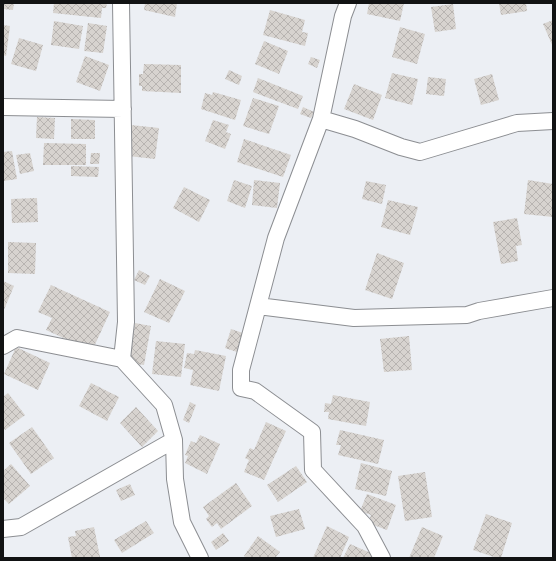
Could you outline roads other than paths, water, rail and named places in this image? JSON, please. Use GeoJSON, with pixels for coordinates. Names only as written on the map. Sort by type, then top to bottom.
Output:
{"type":"FeatureCollection","features":[{"type":"Feature","properties":{"kind":"street"},"geometry":{"type":"LineString","coordinates":[[121,3],[126,322],[122,359]]}},
{"type":"Feature","properties":{"kind":"street"},"geometry":{"type":"LineString","coordinates":[[348,3],[343,16],[321,119],[276,238],[241,370],[241,388],[255,391],[312,432],[313,470],[365,526],[382,558]]}},
{"type":"Feature","properties":{"kind":"street"},"geometry":{"type":"LineString","coordinates":[[3,107],[123,109]]}},
{"type":"Feature","properties":{"kind":"street"},"geometry":{"type":"LineString","coordinates":[[321,119],[354,129],[401,147],[420,152],[517,123],[553,121]]}},
{"type":"Feature","properties":{"kind":"street"},"geometry":{"type":"LineString","coordinates":[[258,306],[354,318],[389,318],[467,315],[479,311],[553,298]]}},
{"type":"Feature","properties":{"kind":"street"},"geometry":{"type":"LineString","coordinates":[[3,346],[17,338],[122,359],[164,405],[174,440],[174,479],[182,522],[200,558]]}},
{"type":"Feature","properties":{"kind":"street"},"geometry":{"type":"LineString","coordinates":[[3,529],[20,527],[174,440]]}}]}
